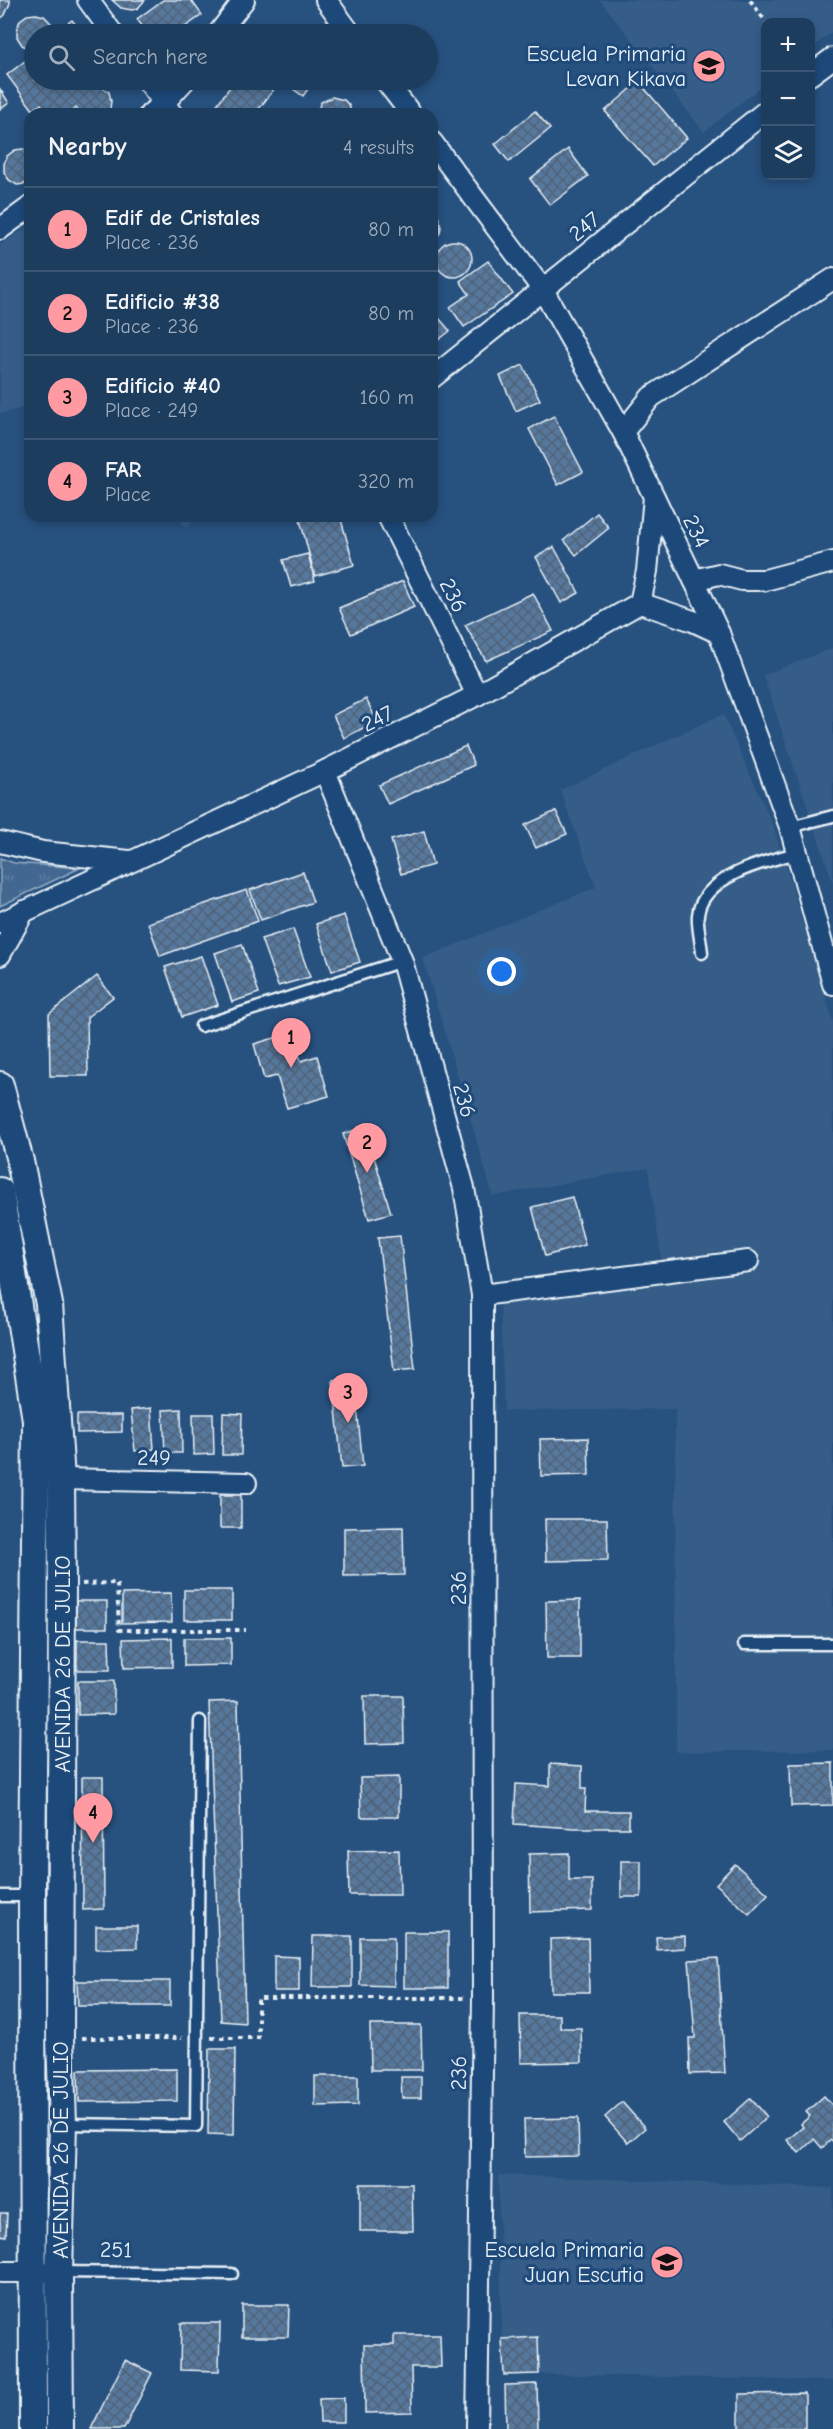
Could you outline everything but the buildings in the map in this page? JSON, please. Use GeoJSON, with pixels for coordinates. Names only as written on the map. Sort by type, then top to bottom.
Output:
{"type":"FeatureCollection","features":[{"type":"Feature","properties":{"kind":"street"},"geometry":{"type":"LineString","coordinates":[[88,0],[106,24]]}},
{"type":"Feature","properties":{"kind":"street"},"geometry":{"type":"LineString","coordinates":[[226,24],[244,0]]}},
{"type":"Feature","properties":{"kind":"street"},"geometry":{"type":"LineString","coordinates":[[326,0],[344,24]]}},
{"type":"Feature","properties":{"kind":"street"},"geometry":{"type":"LineString","coordinates":[[814,72],[833,58]]}},
{"type":"Feature","properties":{"kind":"street"},"geometry":{"type":"LineString","coordinates":[[152,90],[161,108]]}},
{"type":"Feature","properties":{"kind":"street"},"geometry":{"type":"LineString","coordinates":[[163,108],[177,90]]}},
{"type":"Feature","properties":{"kind":"street"},"geometry":{"type":"LineString","coordinates":[[393,90],[406,108]]}},
{"type":"Feature","properties":{"kind":"street","name":"247"},"geometry":{"type":"LineString","coordinates":[[438,373],[761,114]]}},
{"type":"Feature","properties":{"kind":"street","name":"234"},"geometry":{"type":"LineString","coordinates":[[438,150],[543,290],[623,432],[694,580],[719,633],[790,827],[833,984]]}},
{"type":"Feature","properties":{"kind":"street"},"geometry":{"type":"LineString","coordinates":[[3,221],[24,210]]}},
{"type":"Feature","properties":{"kind":"street"},"geometry":{"type":"LineString","coordinates":[[623,432],[651,397],[833,279]]}},
{"type":"Feature","properties":{"kind":"street"},"geometry":{"type":"LineString","coordinates":[[654,497],[647,571],[640,603],[693,621],[719,633]]}},
{"type":"Feature","properties":{"kind":"street","name":"236"},"geometry":{"type":"LineString","coordinates":[[391,522],[477,695]]}},
{"type":"Feature","properties":{"kind":"street"},"geometry":{"type":"LineString","coordinates":[[694,580],[719,574],[742,580],[765,580],[833,562]]}},
{"type":"Feature","properties":{"kind":"street","name":"247"},"geometry":{"type":"LineString","coordinates":[[0,922],[325,771],[477,695],[640,603]]}},
{"type":"Feature","properties":{"kind":"street","name":"236"},"geometry":{"type":"LineString","coordinates":[[325,771],[402,961],[464,1188],[482,1295],[483,1998],[477,2429]]}},
{"type":"Feature","properties":{"kind":"street"},"geometry":{"type":"LineString","coordinates":[[0,842],[43,852],[129,861]]}},
{"type":"Feature","properties":{"kind":"street"},"geometry":{"type":"LineString","coordinates":[[0,955],[24,911]]}},
{"type":"Feature","properties":{"kind":"street","name":"AVENIDA 26 DE JULIO"},"geometry":{"type":"LineString","coordinates":[[0,1085],[7,1193],[36,1420],[32,1896],[33,2429]]}},
{"type":"Feature","properties":{"kind":"street","name":"AVENIDA 26 DE JULIO"},"geometry":{"type":"LineString","coordinates":[[7,1193],[49,1304],[61,1479],[60,2038],[63,2124],[59,2272],[60,2429]]}},
{"type":"Feature","properties":{"kind":"street"},"geometry":{"type":"LineString","coordinates":[[482,1295],[748,1261]]}},
{"type":"Feature","properties":{"kind":"street","name":"249"},"geometry":{"type":"LineString","coordinates":[[61,1479],[246,1483]]}},
{"type":"Feature","properties":{"kind":"street","name":"251"},"geometry":{"type":"LineString","coordinates":[[0,2272],[59,2272]]}},
{"type":"Feature","properties":{"kind":"lane"},"geometry":{"type":"LineString","coordinates":[[790,827],[833,816]]}},
{"type":"Feature","properties":{"kind":"lane"},"geometry":{"type":"LineString","coordinates":[[702,953],[698,914],[710,889],[748,866],[797,853]]}},
{"type":"Feature","properties":{"kind":"lane"},"geometry":{"type":"LineString","coordinates":[[201,1026],[402,961]]}},
{"type":"Feature","properties":{"kind":"lane"},"geometry":{"type":"LineString","coordinates":[[744,1644],[833,1644]]}},
{"type":"Feature","properties":{"kind":"lane"},"geometry":{"type":"LineString","coordinates":[[63,2124],[196,2126],[200,1721]]}},
{"type":"Feature","properties":{"kind":"lane"},"geometry":{"type":"LineString","coordinates":[[0,1896],[32,1896]]}},
{"type":"Feature","properties":{"kind":"lane","name":"251"},"geometry":{"type":"LineString","coordinates":[[59,2272],[232,2274]]}},
{"type":"Feature","properties":{"kind":"path"},"geometry":{"type":"LineString","coordinates":[[750,0],[763,18]]}},
{"type":"Feature","properties":{"kind":"path"},"geometry":{"type":"LineString","coordinates":[[62,1584],[117,1583],[119,1630],[246,1630]]}},
{"type":"Feature","properties":{"kind":"path"},"geometry":{"type":"LineString","coordinates":[[60,2038],[258,2038],[258,1998],[483,1998]]}},
{"type":"Feature","properties":{"kind":"shaded area","name":"Escuela Primaria Levan Kikava"},"geometry":{"type":"Polygon","coordinates":[[[600,0],[833,0],[833,31],[815,46],[815,18],[761,18],[761,87],[704,132],[600,0]]]}},
{"type":"Feature","properties":{"kind":"shaded area"},"geometry":{"type":"Polygon","coordinates":[[[24,229],[24,408],[0,414],[0,245],[24,229]]]}},
{"type":"Feature","properties":{"kind":"shaded area"},"geometry":{"type":"Polygon","coordinates":[[[181,522],[193,522],[186,528],[181,522]]]}},
{"type":"Feature","properties":{"kind":"shaded area"},"geometry":{"type":"Polygon","coordinates":[[[833,648],[833,883],[763,675],[833,648]]]}},
{"type":"Feature","properties":{"kind":"shaded area"},"geometry":{"type":"Polygon","coordinates":[[[723,714],[773,825],[833,1021],[833,1750],[676,1752],[675,1409],[504,1411],[500,1302],[665,1283],[648,1168],[493,1196],[423,958],[596,887],[560,790],[723,714]]]}},
{"type":"Feature","properties":{"kind":"shaded area","name":"Escuela Primaria Juan Escutia"},"geometry":{"type":"Polygon","coordinates":[[[498,2175],[833,2188],[833,2381],[539,2374],[538,2338],[502,2339],[498,2175]]]}},
{"type":"Feature","properties":{"kind":"green space"},"geometry":{"type":"Polygon","coordinates":[[[0,858],[14,863],[80,868],[0,906],[0,858]]]}},
{"type":"Feature","properties":{"kind":"place","name":"Escuela Primaria Levan Kikava"},"geometry":{"type":"Point","coordinates":[709,66]}},
{"type":"Feature","properties":{"kind":"place","name":"Edif de Cristales"},"geometry":{"type":"Point","coordinates":[291,1068]}},
{"type":"Feature","properties":{"kind":"place","name":"Edificio #38"},"geometry":{"type":"Point","coordinates":[367,1173]}},
{"type":"Feature","properties":{"kind":"place","name":"Edificio #40"},"geometry":{"type":"Point","coordinates":[348,1423]}},
{"type":"Feature","properties":{"kind":"place","name":"FAR"},"geometry":{"type":"Point","coordinates":[93,1843]}},
{"type":"Feature","properties":{"kind":"place","name":"Escuela Primaria Juan Escutia"},"geometry":{"type":"Point","coordinates":[667,2262]}}]}
